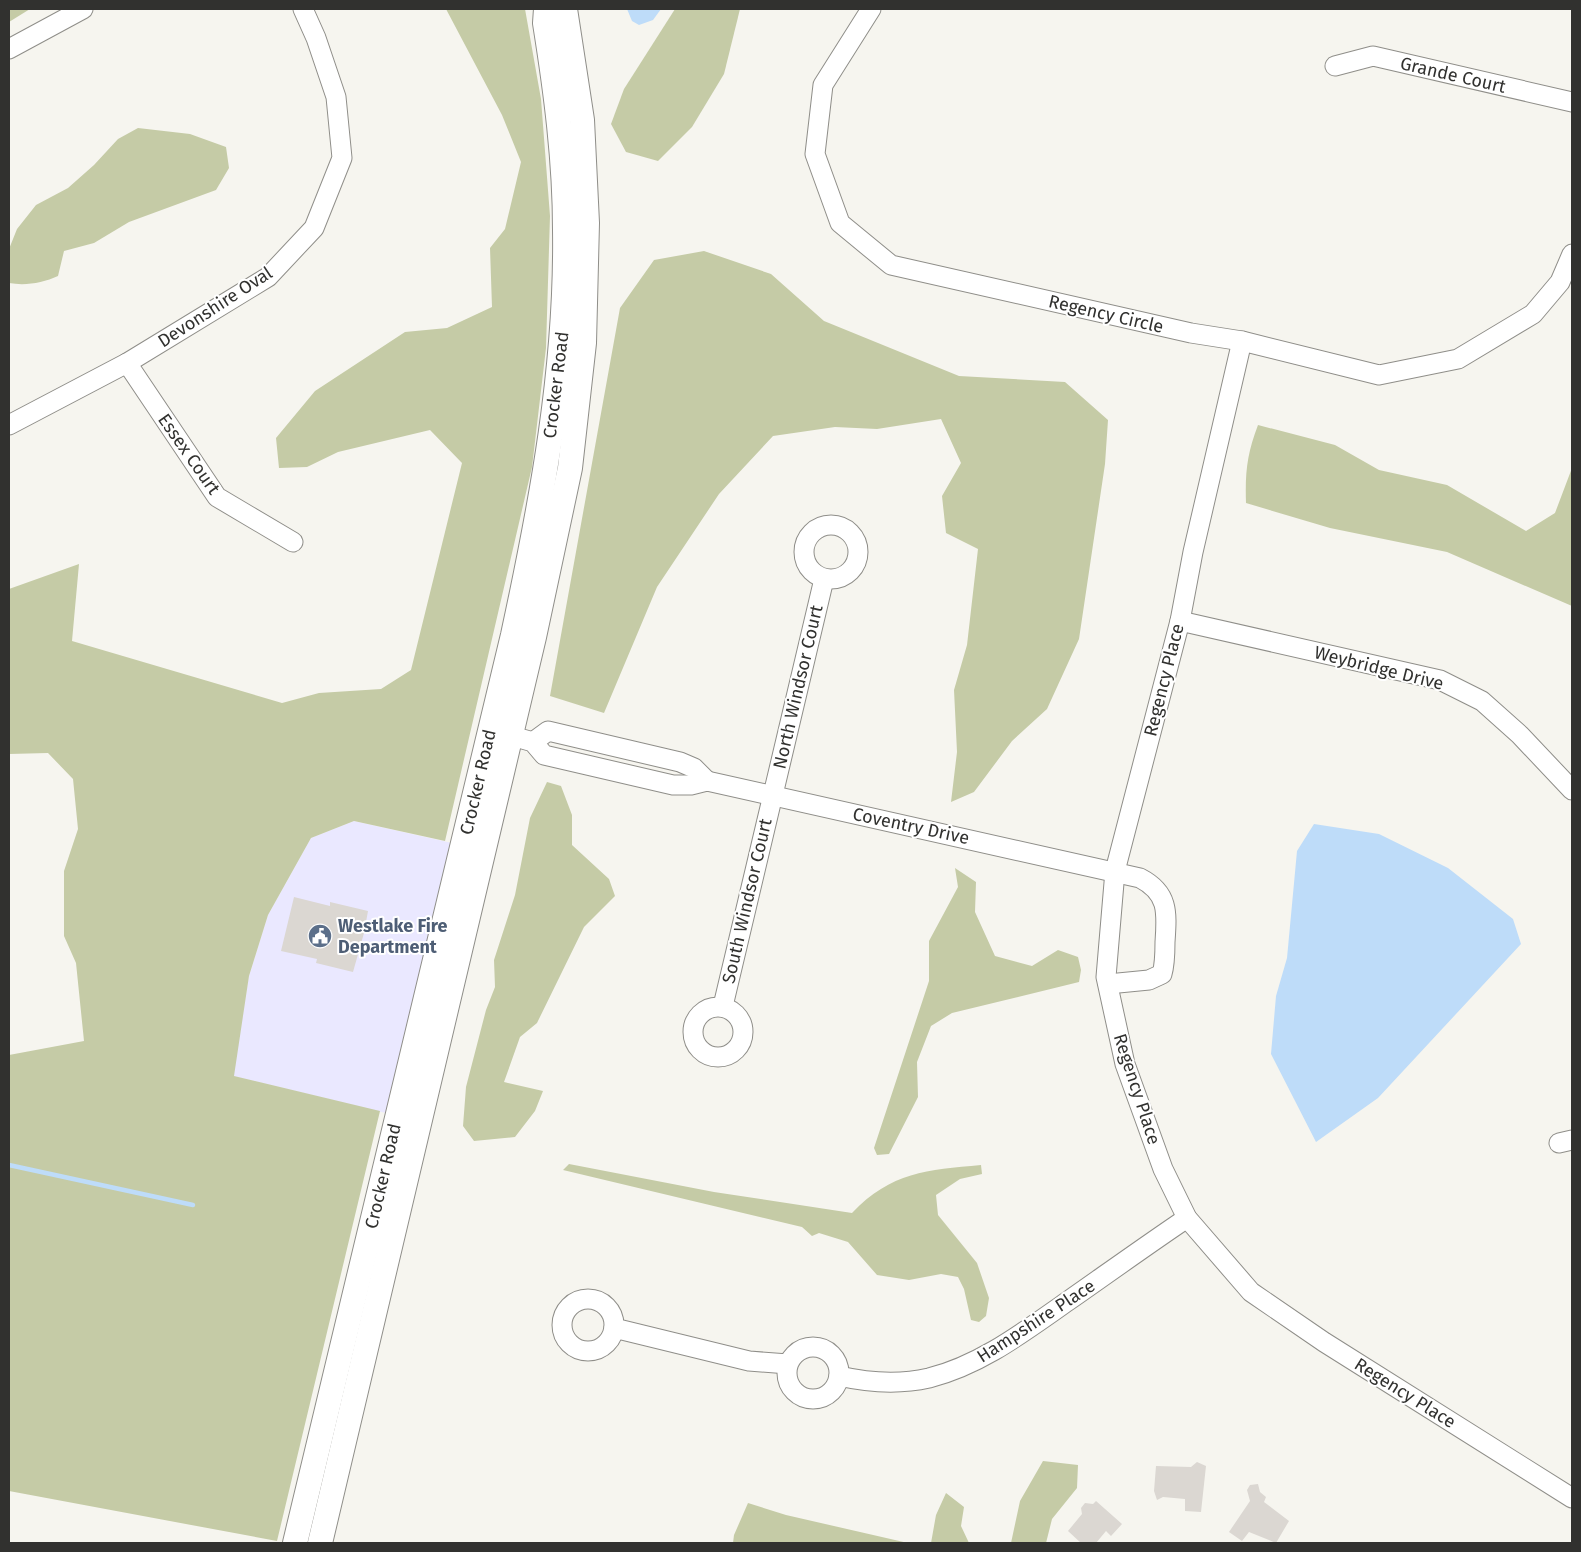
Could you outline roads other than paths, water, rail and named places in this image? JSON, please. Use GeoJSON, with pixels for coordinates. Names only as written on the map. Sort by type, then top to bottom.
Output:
{"type":"FeatureCollection","features":[{"type":"Feature","properties":{"kind":"main road","name":"Crocker Road"},"geometry":{"type":"LineString","coordinates":[[295,1543],[511,736],[562,331],[565,200],[558,106],[545,23],[546,9]]}},
{"type":"Feature","properties":{"kind":"main road","name":"Crocker Road"},"geometry":{"type":"LineString","coordinates":[[320,1543],[511,736],[570,468],[584,343],[587,223],[582,120],[565,9]]}},
{"type":"Feature","properties":{"kind":"street"},"geometry":{"type":"LineString","coordinates":[[9,49],[83,9]]}},
{"type":"Feature","properties":{"kind":"street","name":"Devonshire Oval"},"geometry":{"type":"LineString","coordinates":[[9,425],[127,363],[268,277],[314,228],[342,158],[336,97],[316,38],[302,9]]}},
{"type":"Feature","properties":{"kind":"street","name":"Regency Circle"},"geometry":{"type":"LineString","coordinates":[[871,9],[823,85],[815,154],[840,223],[891,265],[1191,333],[1242,341],[1379,375],[1458,359],[1533,314],[1560,282],[1572,254]]}},
{"type":"Feature","properties":{"kind":"street","name":"Grande Court"},"geometry":{"type":"LineString","coordinates":[[1335,66],[1373,56],[1572,102]]}},
{"type":"Feature","properties":{"kind":"street","name":"Regency Place"},"geometry":{"type":"LineString","coordinates":[[1242,341],[1193,552],[1180,621],[1115,871],[1106,977],[1125,1064],[1163,1169],[1187,1218],[1251,1292],[1324,1342],[1572,1498]]}},
{"type":"Feature","properties":{"kind":"street","name":"Essex Court"},"geometry":{"type":"LineString","coordinates":[[127,363],[216,498],[293,542]]}},
{"type":"Feature","properties":{"kind":"street","name":"North Windsor Court"},"geometry":{"type":"LineString","coordinates":[[772,796],[824,579]]}},
{"type":"Feature","properties":{"kind":"street","name":"Weybridge Drive"},"geometry":{"type":"LineString","coordinates":[[1180,621],[1440,680],[1482,701],[1520,735],[1572,790]]}},
{"type":"Feature","properties":{"kind":"street","name":"Coventry Drive"},"geometry":{"type":"LineString","coordinates":[[511,736],[544,755],[664,783],[691,785],[707,781],[1140,878],[1153,884],[1165,903],[1164,968],[1158,977],[1108,984]]}},
{"type":"Feature","properties":{"kind":"street","name":"South Windsor Court"},"geometry":{"type":"LineString","coordinates":[[723,1006],[772,796]]}},
{"type":"Feature","properties":{"kind":"street","name":"Hampshire Place"},"geometry":{"type":"LineString","coordinates":[[839,1376],[887,1384],[929,1378],[974,1362],[1026,1330],[1187,1218]]}},
{"type":"Feature","properties":{"kind":"street"},"geometry":{"type":"LineString","coordinates":[[614,1328],[749,1361],[788,1364]]}},
{"type":"Feature","properties":{"kind":"street"},"geometry":{"type":"LineString","coordinates":[[805,1348],[822,1348],[835,1359],[839,1376],[836,1384],[824,1396],[806,1398],[792,1389],[788,1381],[788,1364],[797,1352],[805,1348]]}},
{"type":"Feature","properties":{"kind":"waterway"},"geometry":{"type":"LineString","coordinates":[[9,1165],[193,1205]]}},
{"type":"Feature","properties":{"kind":"place","name":"Westlake Fire Department"},"geometry":{"type":"Point","coordinates":[320,936]}}]}
